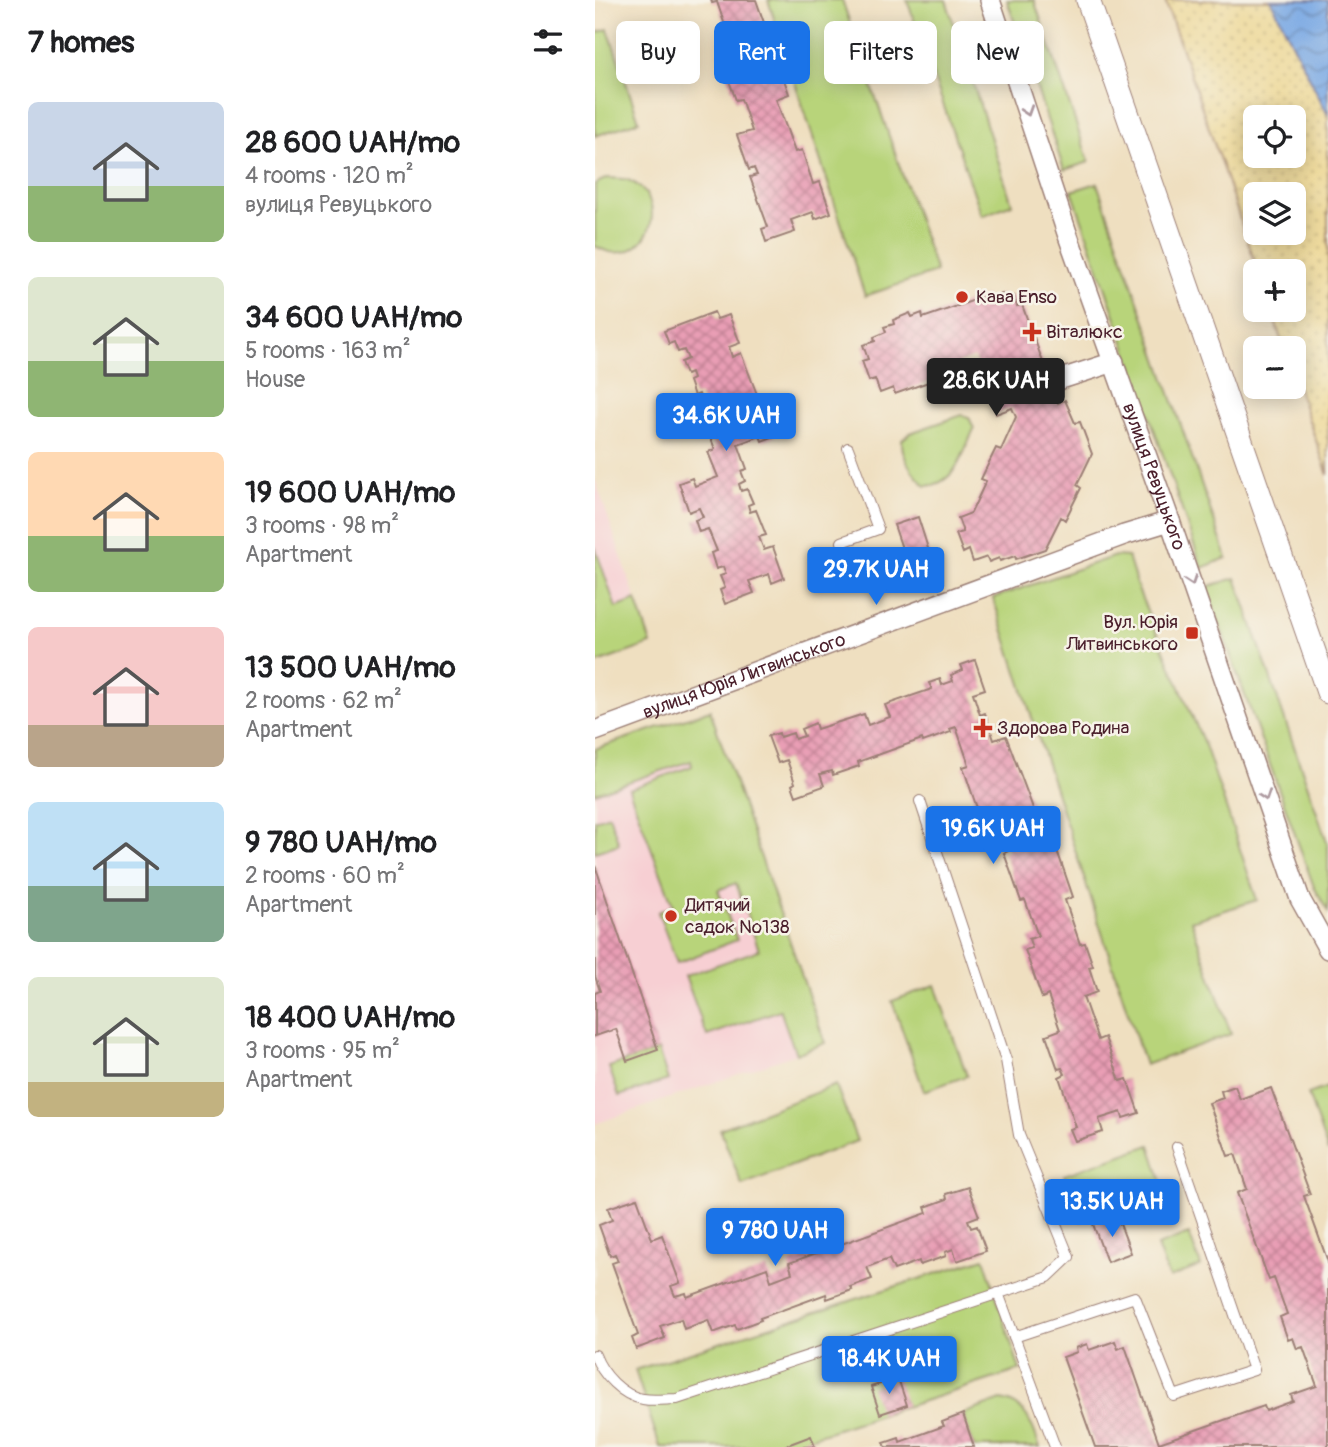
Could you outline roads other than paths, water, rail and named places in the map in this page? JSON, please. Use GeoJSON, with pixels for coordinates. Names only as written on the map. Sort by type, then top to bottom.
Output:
{"type":"FeatureCollection","features":[{"type":"Feature","properties":{"kind":"street","name":"вулиця Ревуцького"},"geometry":{"type":"LineString","coordinates":[[990,0],[1067,233],[1170,521],[1300,899],[1328,949]]}},
{"type":"Feature","properties":{"kind":"street"},"geometry":{"type":"LineString","coordinates":[[1088,0],[1328,692]]}},
{"type":"Feature","properties":{"kind":"street"},"geometry":{"type":"LineString","coordinates":[[1055,380],[1114,362]]}},
{"type":"Feature","properties":{"kind":"street","name":"вулиця Юрія Литвинського"},"geometry":{"type":"LineString","coordinates":[[595,731],[1123,535],[1170,521]]}},
{"type":"Feature","properties":{"kind":"lane"},"geometry":{"type":"LineString","coordinates":[[842,542],[878,529],[848,448]]}},
{"type":"Feature","properties":{"kind":"lane"},"geometry":{"type":"LineString","coordinates":[[595,1355],[599,1365],[616,1386],[642,1399],[677,1399],[1048,1277],[1069,1257],[1019,1135],[1006,1060],[920,801]]}},
{"type":"Feature","properties":{"kind":"lane"},"geometry":{"type":"LineString","coordinates":[[1014,1337],[1135,1297],[1174,1396],[1254,1370],[1177,1147]]}},
{"type":"Feature","properties":{"kind":"lane"},"geometry":{"type":"LineString","coordinates":[[998,1293],[1055,1447]]}},
{"type":"Feature","properties":{"kind":"water"},"geometry":{"type":"Polygon","coordinates":[[[1271,0],[1328,0],[1328,115],[1271,0]]]}},
{"type":"Feature","properties":{"kind":"place","name":"Кава Enso"},"geometry":{"type":"Point","coordinates":[962,297]}},
{"type":"Feature","properties":{"kind":"place","name":"Віталюкс"},"geometry":{"type":"Point","coordinates":[1032,332]}},
{"type":"Feature","properties":{"kind":"place","name":"Вул. Юрія Литвинського"},"geometry":{"type":"Point","coordinates":[1192,633]}},
{"type":"Feature","properties":{"kind":"place","name":"Здорова Родина"},"geometry":{"type":"Point","coordinates":[983,728]}},
{"type":"Feature","properties":{"kind":"place","name":"Дитячий садок №138"},"geometry":{"type":"Point","coordinates":[671,916]}}]}
